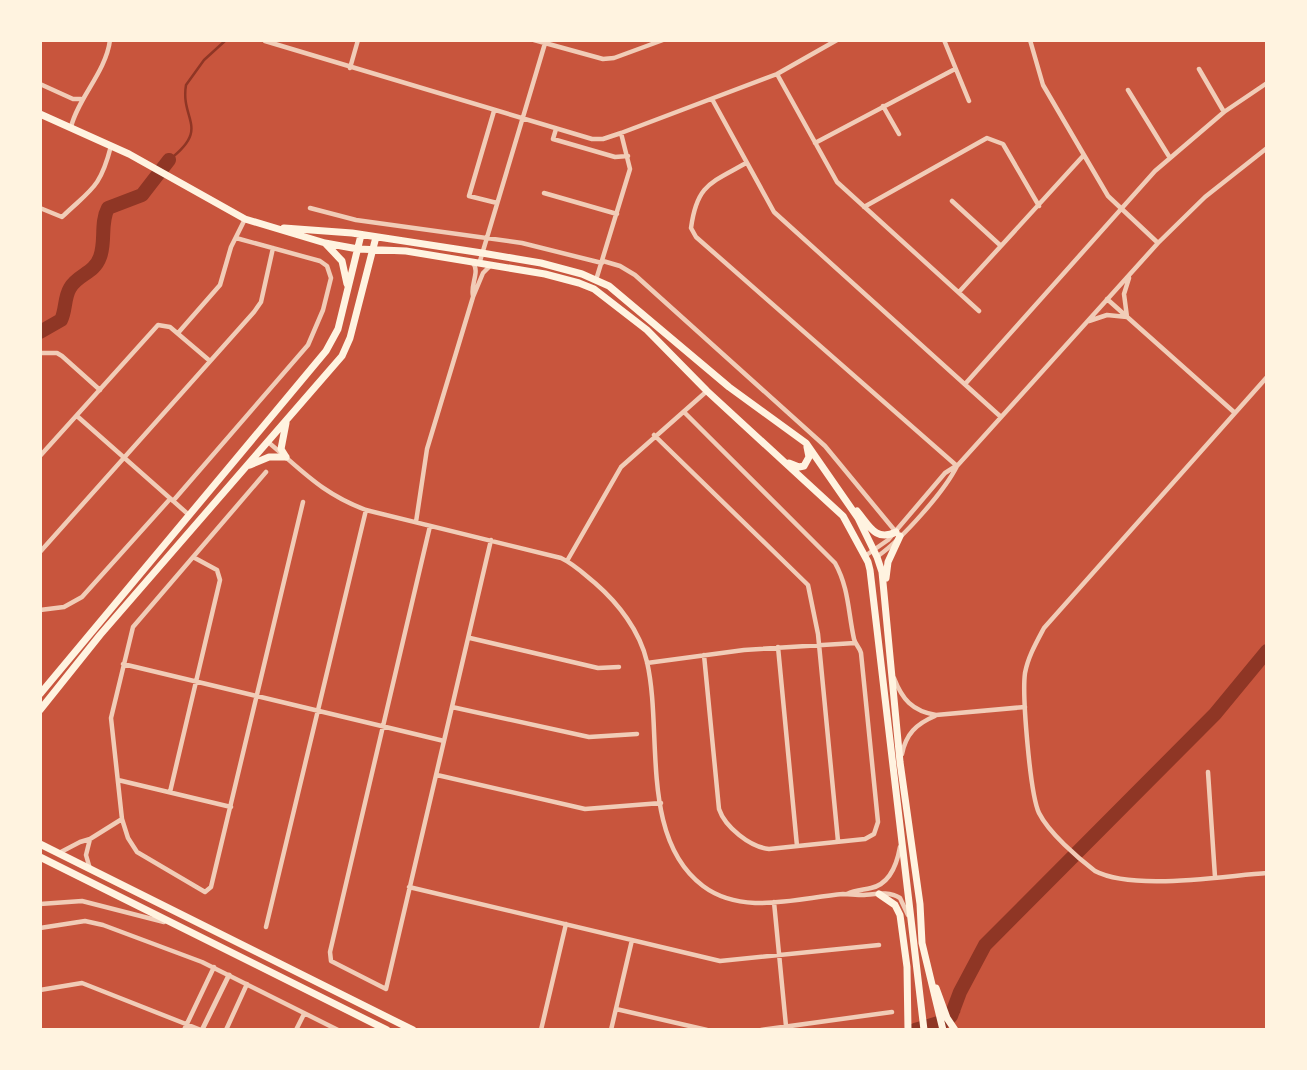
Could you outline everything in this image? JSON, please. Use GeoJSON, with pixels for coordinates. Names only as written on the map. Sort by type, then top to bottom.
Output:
{"type":"FeatureCollection","features":[{"type":"Feature","properties":{"kind":"main road"},"geometry":{"type":"LineString","coordinates":[[40,114],[112,146],[245,219],[325,243],[358,249],[406,251],[471,260],[481,257],[495,264],[579,283],[603,295],[647,331],[707,391],[842,516],[866,559],[924,1026]]}},
{"type":"Feature","properties":{"kind":"main road"},"geometry":{"type":"LineString","coordinates":[[275,228],[376,237],[481,257],[541,264],[596,280],[609,286],[729,387],[806,443],[858,519],[876,554],[885,597],[900,762],[920,904],[922,943],[928,972],[943,1014],[955,1030]]}},
{"type":"Feature","properties":{"kind":"main road"},"geometry":{"type":"LineString","coordinates":[[40,694],[333,340],[361,235]]}},
{"type":"Feature","properties":{"kind":"main road"},"geometry":{"type":"LineString","coordinates":[[40,710],[100,635],[342,356],[350,338],[376,237]]}},
{"type":"Feature","properties":{"kind":"main road"},"geometry":{"type":"LineString","coordinates":[[325,243],[342,261],[347,275],[348,291]]}},
{"type":"Feature","properties":{"kind":"main road"},"geometry":{"type":"LineString","coordinates":[[267,442],[265,432],[277,408]]}},
{"type":"Feature","properties":{"kind":"main road"},"geometry":{"type":"LineString","coordinates":[[242,469],[260,459],[286,457],[281,449],[281,439],[287,419]]}},
{"type":"Feature","properties":{"kind":"main road"},"geometry":{"type":"LineString","coordinates":[[233,462],[257,440],[267,442]]}},
{"type":"Feature","properties":{"kind":"main road"},"geometry":{"type":"LineString","coordinates":[[778,455],[793,466],[804,466],[809,457],[806,443]]}},
{"type":"Feature","properties":{"kind":"main road"},"geometry":{"type":"LineString","coordinates":[[834,483],[877,534],[886,537],[898,534]]}},
{"type":"Feature","properties":{"kind":"main road"},"geometry":{"type":"LineString","coordinates":[[885,597],[888,562],[898,534]]}},
{"type":"Feature","properties":{"kind":"main road"},"geometry":{"type":"LineString","coordinates":[[40,844],[413,1030]]}},
{"type":"Feature","properties":{"kind":"main road"},"geometry":{"type":"LineString","coordinates":[[40,857],[387,1030]]}},
{"type":"Feature","properties":{"kind":"main road"},"geometry":{"type":"LineString","coordinates":[[879,894],[895,905],[900,915],[907,967],[908,1028]]}},
{"type":"Feature","properties":{"kind":"main road"},"geometry":{"type":"LineString","coordinates":[[943,1014],[943,1029]]}},
{"type":"Feature","properties":{"kind":"street"},"geometry":{"type":"LineString","coordinates":[[71,127],[82,99],[89,92],[110,40]]}},
{"type":"Feature","properties":{"kind":"street"},"geometry":{"type":"LineString","coordinates":[[350,68],[358,40]]}},
{"type":"Feature","properties":{"kind":"street"},"geometry":{"type":"LineString","coordinates":[[534,40],[603,59],[614,58],[663,40]]}},
{"type":"Feature","properties":{"kind":"street"},"geometry":{"type":"LineString","coordinates":[[265,41],[556,129],[603,139],[777,74],[838,40]]}},
{"type":"Feature","properties":{"kind":"street"},"geometry":{"type":"LineString","coordinates":[[944,40],[969,101]]}},
{"type":"Feature","properties":{"kind":"street"},"geometry":{"type":"LineString","coordinates":[[1030,40],[1043,85],[1108,196],[1158,243]]}},
{"type":"Feature","properties":{"kind":"street"},"geometry":{"type":"LineString","coordinates":[[481,257],[545,42]]}},
{"type":"Feature","properties":{"kind":"street"},"geometry":{"type":"LineString","coordinates":[[815,143],[955,69]]}},
{"type":"Feature","properties":{"kind":"street"},"geometry":{"type":"LineString","coordinates":[[1199,69],[1224,112]]}},
{"type":"Feature","properties":{"kind":"street"},"geometry":{"type":"LineString","coordinates":[[777,74],[836,181],[979,311]]}},
{"type":"Feature","properties":{"kind":"street"},"geometry":{"type":"LineString","coordinates":[[965,383],[1120,209],[1170,158],[1224,112],[1267,83]]}},
{"type":"Feature","properties":{"kind":"street"},"geometry":{"type":"LineString","coordinates":[[40,84],[73,99],[82,99]]}},
{"type":"Feature","properties":{"kind":"street"},"geometry":{"type":"LineString","coordinates":[[1128,90],[1170,158]]}},
{"type":"Feature","properties":{"kind":"street"},"geometry":{"type":"LineString","coordinates":[[712,99],[774,212],[1001,417]]}},
{"type":"Feature","properties":{"kind":"street"},"geometry":{"type":"LineString","coordinates":[[883,106],[899,134]]}},
{"type":"Feature","properties":{"kind":"street"},"geometry":{"type":"LineString","coordinates":[[494,111],[469,196],[497,203]]}},
{"type":"Feature","properties":{"kind":"street"},"geometry":{"type":"LineString","coordinates":[[556,129],[553,139],[615,157],[628,156]]}},
{"type":"Feature","properties":{"kind":"street"},"geometry":{"type":"LineString","coordinates":[[596,280],[629,175],[628,156],[621,133]]}},
{"type":"Feature","properties":{"kind":"street"},"geometry":{"type":"LineString","coordinates":[[864,207],[987,138],[1003,144],[1039,206]]}},
{"type":"Feature","properties":{"kind":"street"},"geometry":{"type":"LineString","coordinates":[[40,208],[62,218],[91,192],[106,168],[112,146]]}},
{"type":"Feature","properties":{"kind":"street"},"geometry":{"type":"LineString","coordinates":[[866,559],[876,554],[898,534],[951,478],[957,466],[1158,243],[1205,198],[1267,148]]}},
{"type":"Feature","properties":{"kind":"street"},"geometry":{"type":"LineString","coordinates":[[959,292],[1083,155]]}},
{"type":"Feature","properties":{"kind":"street"},"geometry":{"type":"LineString","coordinates":[[746,163],[702,191],[697,199],[691,228],[696,237],[957,466]]}},
{"type":"Feature","properties":{"kind":"street"},"geometry":{"type":"LineString","coordinates":[[544,193],[617,214]]}},
{"type":"Feature","properties":{"kind":"street"},"geometry":{"type":"LineString","coordinates":[[952,201],[1001,246]]}},
{"type":"Feature","properties":{"kind":"street"},"geometry":{"type":"LineString","coordinates":[[310,208],[356,220],[487,237],[620,266],[635,275],[825,446],[898,534]]}},
{"type":"Feature","properties":{"kind":"street"},"geometry":{"type":"LineString","coordinates":[[178,333],[220,285],[245,219]]}},
{"type":"Feature","properties":{"kind":"street"},"geometry":{"type":"LineString","coordinates":[[40,610],[64,607],[82,597],[172,500],[308,345],[323,310],[331,278],[327,266],[320,261],[236,238]]}},
{"type":"Feature","properties":{"kind":"street"},"geometry":{"type":"LineString","coordinates":[[40,552],[258,307],[273,248]]}},
{"type":"Feature","properties":{"kind":"street"},"geometry":{"type":"LineString","coordinates":[[471,260],[477,270],[473,297]]}},
{"type":"Feature","properties":{"kind":"street"},"geometry":{"type":"LineString","coordinates":[[416,522],[427,449],[473,297],[483,273],[495,264]]}},
{"type":"Feature","properties":{"kind":"street"},"geometry":{"type":"LineString","coordinates":[[1127,317],[1124,294],[1130,274]]}},
{"type":"Feature","properties":{"kind":"street"},"geometry":{"type":"LineString","coordinates":[[1107,299],[1235,413]]}},
{"type":"Feature","properties":{"kind":"street"},"geometry":{"type":"LineString","coordinates":[[1086,323],[1107,315],[1127,317]]}},
{"type":"Feature","properties":{"kind":"street"},"geometry":{"type":"LineString","coordinates":[[40,456],[158,325],[166,325],[178,333],[210,362]]}},
{"type":"Feature","properties":{"kind":"street"},"geometry":{"type":"LineString","coordinates":[[40,353],[62,356],[100,390]]}},
{"type":"Feature","properties":{"kind":"street"},"geometry":{"type":"LineString","coordinates":[[1267,377],[1044,628],[1035,644],[1026,671],[1025,707],[1036,805],[1046,824],[1095,872],[1138,882],[1267,873]]}},
{"type":"Feature","properties":{"kind":"street"},"geometry":{"type":"LineString","coordinates":[[567,561],[621,467],[654,435],[707,391]]}},
{"type":"Feature","properties":{"kind":"street"},"geometry":{"type":"LineString","coordinates":[[684,412],[835,563],[847,590],[855,643],[861,653],[878,822],[874,834],[865,839],[762,849],[732,828],[722,817],[718,797],[705,655]]}},
{"type":"Feature","properties":{"kind":"street"},"geometry":{"type":"LineString","coordinates":[[77,416],[189,515]]}},
{"type":"Feature","properties":{"kind":"street"},"geometry":{"type":"LineString","coordinates":[[654,435],[808,585],[818,634],[838,841]]}},
{"type":"Feature","properties":{"kind":"street"},"geometry":{"type":"LineString","coordinates":[[267,442],[328,492],[366,510],[567,561],[610,596],[618,606],[647,663],[660,803],[671,846],[685,869],[705,887],[737,901],[774,902],[846,894],[893,894],[900,898],[910,919]]}},
{"type":"Feature","properties":{"kind":"street"},"geometry":{"type":"LineString","coordinates":[[266,472],[133,627],[111,718],[122,819],[128,838],[137,852],[205,892],[211,887],[303,502]]}},
{"type":"Feature","properties":{"kind":"street"},"geometry":{"type":"LineString","coordinates":[[266,927],[366,510]]}},
{"type":"Feature","properties":{"kind":"street"},"geometry":{"type":"LineString","coordinates":[[430,526],[330,951],[331,961],[386,989],[491,540]]}},
{"type":"Feature","properties":{"kind":"street"},"geometry":{"type":"LineString","coordinates":[[170,792],[220,580],[217,570],[193,557]]}},
{"type":"Feature","properties":{"kind":"street"},"geometry":{"type":"LineString","coordinates":[[470,638],[598,668],[619,667]]}},
{"type":"Feature","properties":{"kind":"street"},"geometry":{"type":"LineString","coordinates":[[647,663],[778,647],[855,643]]}},
{"type":"Feature","properties":{"kind":"street"},"geometry":{"type":"LineString","coordinates":[[778,647],[797,846]]}},
{"type":"Feature","properties":{"kind":"street"},"geometry":{"type":"LineString","coordinates":[[123,664],[444,741]]}},
{"type":"Feature","properties":{"kind":"street"},"geometry":{"type":"LineString","coordinates":[[892,672],[902,697],[920,711],[936,715],[1025,707]]}},
{"type":"Feature","properties":{"kind":"street"},"geometry":{"type":"LineString","coordinates":[[452,707],[589,737],[637,734]]}},
{"type":"Feature","properties":{"kind":"street"},"geometry":{"type":"LineString","coordinates":[[900,762],[906,737],[920,723],[936,715]]}},
{"type":"Feature","properties":{"kind":"street"},"geometry":{"type":"LineString","coordinates":[[1208,772],[1215,877]]}},
{"type":"Feature","properties":{"kind":"street"},"geometry":{"type":"LineString","coordinates":[[437,775],[585,809],[660,803]]}},
{"type":"Feature","properties":{"kind":"street"},"geometry":{"type":"LineString","coordinates":[[118,780],[231,807]]}},
{"type":"Feature","properties":{"kind":"street"},"geometry":{"type":"LineString","coordinates":[[59,854],[122,819]]}},
{"type":"Feature","properties":{"kind":"street"},"geometry":{"type":"LineString","coordinates":[[846,894],[872,888],[884,881],[898,860],[901,836]]}},
{"type":"Feature","properties":{"kind":"street"},"geometry":{"type":"LineString","coordinates":[[90,839],[86,855],[91,871]]}},
{"type":"Feature","properties":{"kind":"street"},"geometry":{"type":"LineString","coordinates":[[409,887],[720,961],[879,945]]}},
{"type":"Feature","properties":{"kind":"street"},"geometry":{"type":"LineString","coordinates":[[40,904],[60,901],[90,902],[178,926]]}},
{"type":"Feature","properties":{"kind":"street"},"geometry":{"type":"LineString","coordinates":[[774,902],[786,1026]]}},
{"type":"Feature","properties":{"kind":"street"},"geometry":{"type":"LineString","coordinates":[[40,928],[85,921],[103,925],[214,967],[338,1030]]}},
{"type":"Feature","properties":{"kind":"street"},"geometry":{"type":"LineString","coordinates":[[541,1030],[566,925]]}},
{"type":"Feature","properties":{"kind":"street"},"geometry":{"type":"LineString","coordinates":[[611,1030],[632,940]]}},
{"type":"Feature","properties":{"kind":"street"},"geometry":{"type":"LineString","coordinates":[[186,1027],[214,967]]}},
{"type":"Feature","properties":{"kind":"street"},"geometry":{"type":"LineString","coordinates":[[40,990],[82,982],[186,1027],[201,1030],[229,975]]}},
{"type":"Feature","properties":{"kind":"street"},"geometry":{"type":"LineString","coordinates":[[226,1030],[247,984]]}},
{"type":"Feature","properties":{"kind":"street"},"geometry":{"type":"LineString","coordinates":[[616,1009],[708,1030]]}},
{"type":"Feature","properties":{"kind":"street"},"geometry":{"type":"LineString","coordinates":[[761,1030],[892,1012]]}},
{"type":"Feature","properties":{"kind":"street"},"geometry":{"type":"LineString","coordinates":[[296,1030],[304,1014]]}},
{"type":"Feature","properties":{"kind":"waterway"},"geometry":{"type":"LineString","coordinates":[[169,160],[189,140],[191,124],[185,97],[186,85],[204,60],[226,40]]}},
{"type":"Feature","properties":{"kind":"waterway"},"geometry":{"type":"LineString","coordinates":[[40,332],[61,320],[70,288],[97,263],[102,251],[104,220],[108,208],[142,195],[169,160]]}},
{"type":"Feature","properties":{"kind":"waterway"},"geometry":{"type":"LineString","coordinates":[[915,1030],[945,1021],[951,1016],[960,992],[985,945],[1215,714],[1267,651]]}},
{"type":"Feature","properties":{"kind":"waterway"},"geometry":{"type":"LineString","coordinates":[[954,1010],[959,1012]]}}]}
